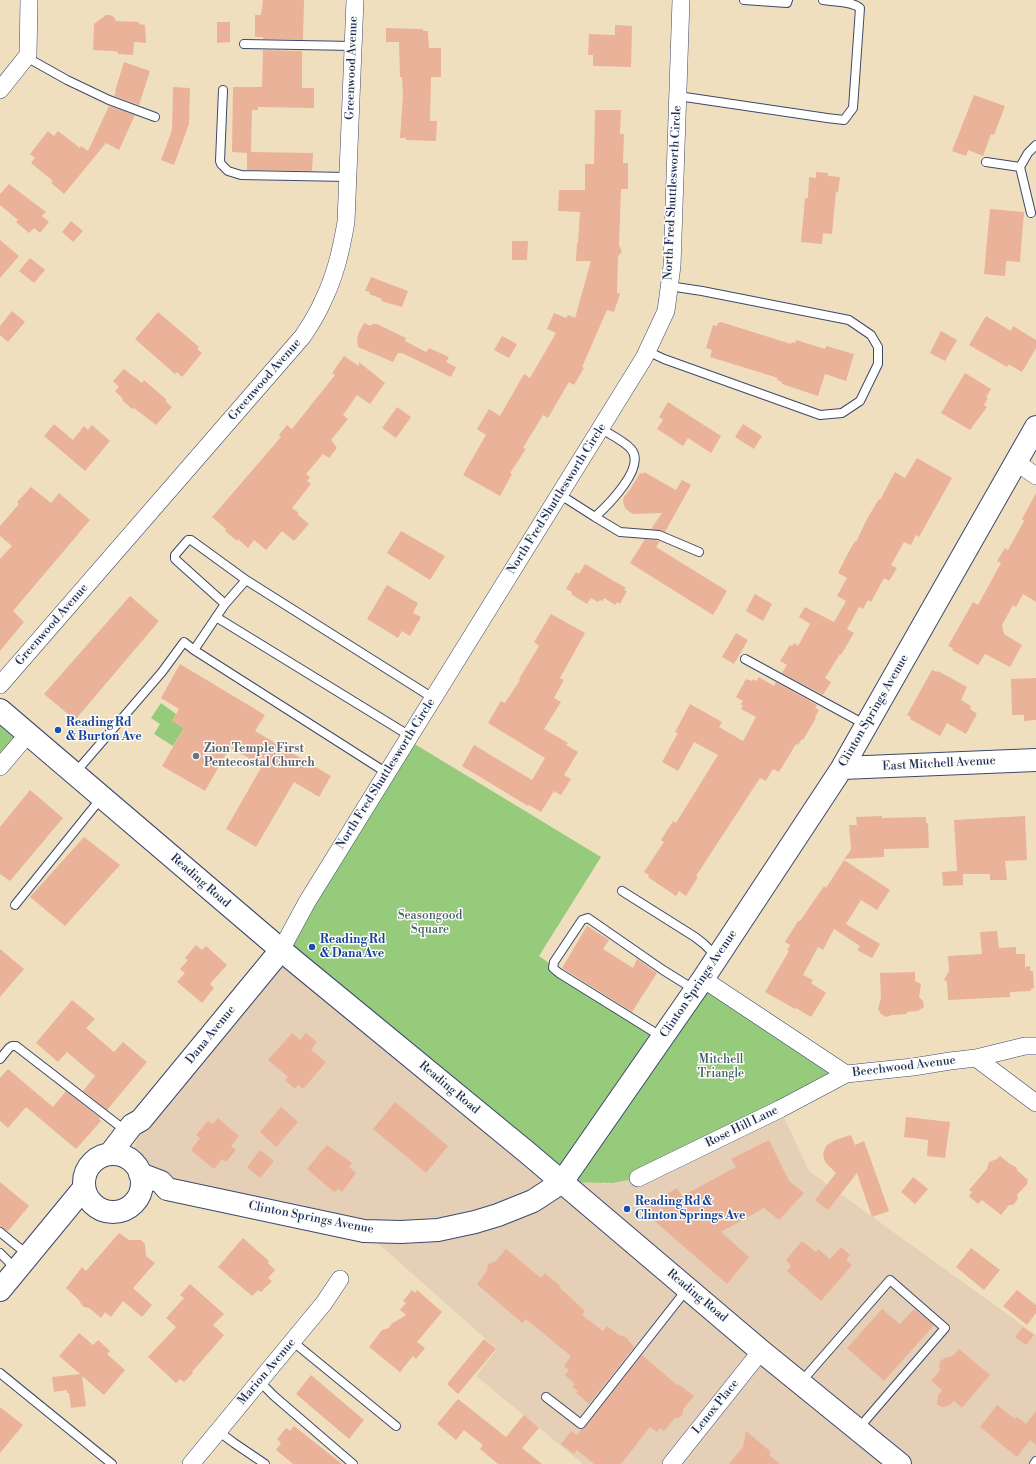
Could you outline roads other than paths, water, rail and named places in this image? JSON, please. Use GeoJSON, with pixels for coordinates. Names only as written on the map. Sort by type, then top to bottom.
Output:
{"type":"FeatureCollection","features":[{"type":"Feature","properties":{"kind":"street"},"geometry":{"type":"LineString","coordinates":[[0,90],[28,55],[29,0]]}},
{"type":"Feature","properties":{"kind":"street","name":"Greenwood Avenue"},"geometry":{"type":"LineString","coordinates":[[0,685],[303,336],[322,305],[333,278],[341,251],[346,222],[354,0]]}},
{"type":"Feature","properties":{"kind":"street","name":"North Fred Shuttlesworth Circle"},"geometry":{"type":"LineString","coordinates":[[281,950],[307,902],[647,351],[666,311],[672,266],[681,0]]}},
{"type":"Feature","properties":{"kind":"street","name":"Clinton Springs Avenue"},"geometry":{"type":"LineString","coordinates":[[137,1168],[161,1182],[167,1189],[364,1230],[401,1232],[438,1230],[498,1216],[533,1201],[562,1182],[717,958],[842,768],[1036,427]]}},
{"type":"Feature","properties":{"kind":"street"},"geometry":{"type":"LineString","coordinates":[[1016,462],[1036,476]]}},
{"type":"Feature","properties":{"kind":"street","name":"Reading Road"},"geometry":{"type":"LineString","coordinates":[[0,710],[281,950],[562,1182],[761,1351],[858,1429],[896,1463]]}},
{"type":"Feature","properties":{"kind":"street"},"geometry":{"type":"LineString","coordinates":[[0,767],[28,734]]}},
{"type":"Feature","properties":{"kind":"street","name":"East Mitchell Avenue"},"geometry":{"type":"LineString","coordinates":[[842,768],[1036,760]]}},
{"type":"Feature","properties":{"kind":"street","name":"Dana Avenue"},"geometry":{"type":"LineString","coordinates":[[110,1154],[281,950]]}},
{"type":"Feature","properties":{"kind":"street","name":"Beechwood Avenue"},"geometry":{"type":"LineString","coordinates":[[699,984],[846,1074],[913,1067],[976,1058],[1025,1046],[1036,1046]]}},
{"type":"Feature","properties":{"kind":"street"},"geometry":{"type":"LineString","coordinates":[[976,1058],[1036,1103]]}},
{"type":"Feature","properties":{"kind":"street","name":"Rose Hill Lane"},"geometry":{"type":"LineString","coordinates":[[638,1178],[780,1109],[846,1074]]}},
{"type":"Feature","properties":{"kind":"street","name":"Dana Avenue"},"geometry":{"type":"LineString","coordinates":[[134,1126],[137,1168]]}},
{"type":"Feature","properties":{"kind":"street"},"geometry":{"type":"LineString","coordinates":[[110,1154],[127,1157],[137,1168],[142,1182],[141,1190],[138,1197],[125,1210],[107,1212],[92,1203],[87,1196],[84,1188],[84,1178],[87,1169],[93,1162],[101,1157],[110,1154]]}},
{"type":"Feature","properties":{"kind":"street"},"geometry":{"type":"LineString","coordinates":[[0,1290],[84,1188]]}},
{"type":"Feature","properties":{"kind":"street"},"geometry":{"type":"LineString","coordinates":[[138,1197],[157,1194],[167,1189]]}},
{"type":"Feature","properties":{"kind":"street"},"geometry":{"type":"LineString","coordinates":[[61,1216],[78,1215],[99,1208]]}},
{"type":"Feature","properties":{"kind":"street","name":"Marion Avenue"},"geometry":{"type":"LineString","coordinates":[[191,1464],[324,1303],[340,1279]]}},
{"type":"Feature","properties":{"kind":"street","name":"Lenox Place"},"geometry":{"type":"LineString","coordinates":[[671,1464],[761,1351]]}},
{"type":"Feature","properties":{"kind":"lane"},"geometry":{"type":"LineString","coordinates":[[744,0],[787,3],[788,0]]}},
{"type":"Feature","properties":{"kind":"lane"},"geometry":{"type":"LineString","coordinates":[[678,96],[844,120],[854,108],[860,8],[854,3],[840,3],[823,0]]}},
{"type":"Feature","properties":{"kind":"lane"},"geometry":{"type":"LineString","coordinates":[[244,44],[353,46]]}},
{"type":"Feature","properties":{"kind":"lane"},"geometry":{"type":"LineString","coordinates":[[26,57],[109,100],[155,117]]}},
{"type":"Feature","properties":{"kind":"lane"},"geometry":{"type":"LineString","coordinates":[[223,90],[220,161],[228,171],[249,175],[348,177]]}},
{"type":"Feature","properties":{"kind":"lane"},"geometry":{"type":"LineString","coordinates":[[1031,213],[1020,167],[1028,153],[1036,145]]}},
{"type":"Feature","properties":{"kind":"lane"},"geometry":{"type":"LineString","coordinates":[[986,162],[1020,167]]}},
{"type":"Feature","properties":{"kind":"lane"},"geometry":{"type":"LineString","coordinates":[[647,351],[664,359],[820,416],[842,413],[860,401],[878,364],[878,347],[871,335],[849,320],[669,286]]}},
{"type":"Feature","properties":{"kind":"lane"},"geometry":{"type":"LineString","coordinates":[[595,517],[612,500],[625,483],[634,465],[634,456],[631,449],[600,428]]}},
{"type":"Feature","properties":{"kind":"lane"},"geometry":{"type":"LineString","coordinates":[[559,494],[620,532],[659,535],[699,552]]}},
{"type":"Feature","properties":{"kind":"lane"},"geometry":{"type":"LineString","coordinates":[[225,604],[175,559],[174,555],[188,540],[191,540],[246,580],[433,698]]}},
{"type":"Feature","properties":{"kind":"lane"},"geometry":{"type":"LineString","coordinates":[[194,650],[225,604],[246,580]]}},
{"type":"Feature","properties":{"kind":"lane"},"geometry":{"type":"LineString","coordinates":[[216,617],[410,736]]}},
{"type":"Feature","properties":{"kind":"lane"},"geometry":{"type":"LineString","coordinates":[[75,773],[162,672],[184,642],[194,650],[387,773]]}},
{"type":"Feature","properties":{"kind":"lane"},"geometry":{"type":"LineString","coordinates":[[745,659],[866,725]]}},
{"type":"Feature","properties":{"kind":"lane"},"geometry":{"type":"LineString","coordinates":[[15,905],[102,797]]}},
{"type":"Feature","properties":{"kind":"lane"},"geometry":{"type":"LineString","coordinates":[[622,891],[696,937],[717,958]]}},
{"type":"Feature","properties":{"kind":"lane"},"geometry":{"type":"LineString","coordinates":[[662,1038],[553,968],[554,962],[582,920],[588,918],[663,970],[699,984]]}},
{"type":"Feature","properties":{"kind":"lane"},"geometry":{"type":"LineString","coordinates":[[0,1059],[9,1048],[16,1046],[134,1126]]}},
{"type":"Feature","properties":{"kind":"lane"},"geometry":{"type":"LineString","coordinates":[[0,1232],[23,1262]]}},
{"type":"Feature","properties":{"kind":"lane"},"geometry":{"type":"LineString","coordinates":[[0,1253],[23,1262]]}},
{"type":"Feature","properties":{"kind":"lane"},"geometry":{"type":"LineString","coordinates":[[801,1383],[890,1280],[945,1328],[858,1429]]}},
{"type":"Feature","properties":{"kind":"lane"},"geometry":{"type":"LineString","coordinates":[[546,1397],[581,1424],[688,1288]]}},
{"type":"Feature","properties":{"kind":"lane"},"geometry":{"type":"LineString","coordinates":[[292,1341],[396,1426]]}},
{"type":"Feature","properties":{"kind":"lane"},"geometry":{"type":"LineString","coordinates":[[0,1372],[112,1464]]}},
{"type":"Feature","properties":{"kind":"lane"},"geometry":{"type":"LineString","coordinates":[[259,1381],[274,1396],[353,1464]]}},
{"type":"Feature","properties":{"kind":"lane"},"geometry":{"type":"LineString","coordinates":[[218,1431],[265,1464]]}},
{"type":"Feature","properties":{"kind":"place","name":"Reading Rd & Burton Ave"},"geometry":{"type":"Point","coordinates":[58,730]}},
{"type":"Feature","properties":{"kind":"place","name":"Zion Temple First Pentecostal Church"},"geometry":{"type":"Point","coordinates":[196,756]}},
{"type":"Feature","properties":{"kind":"place","name":"Reading Rd & Dana Ave"},"geometry":{"type":"Point","coordinates":[312,947]}},
{"type":"Feature","properties":{"kind":"place","name":"Reading Rd & Clinton Springs Ave"},"geometry":{"type":"Point","coordinates":[627,1209]}},
{"type":"Feature","properties":{"kind":"park label","name":"Seasongood Square"},"geometry":{"type":"Point","coordinates":[430,923]}},
{"type":"Feature","properties":{"kind":"park label","name":"Mitchell Triangle"},"geometry":{"type":"Point","coordinates":[721,1067]}}]}
